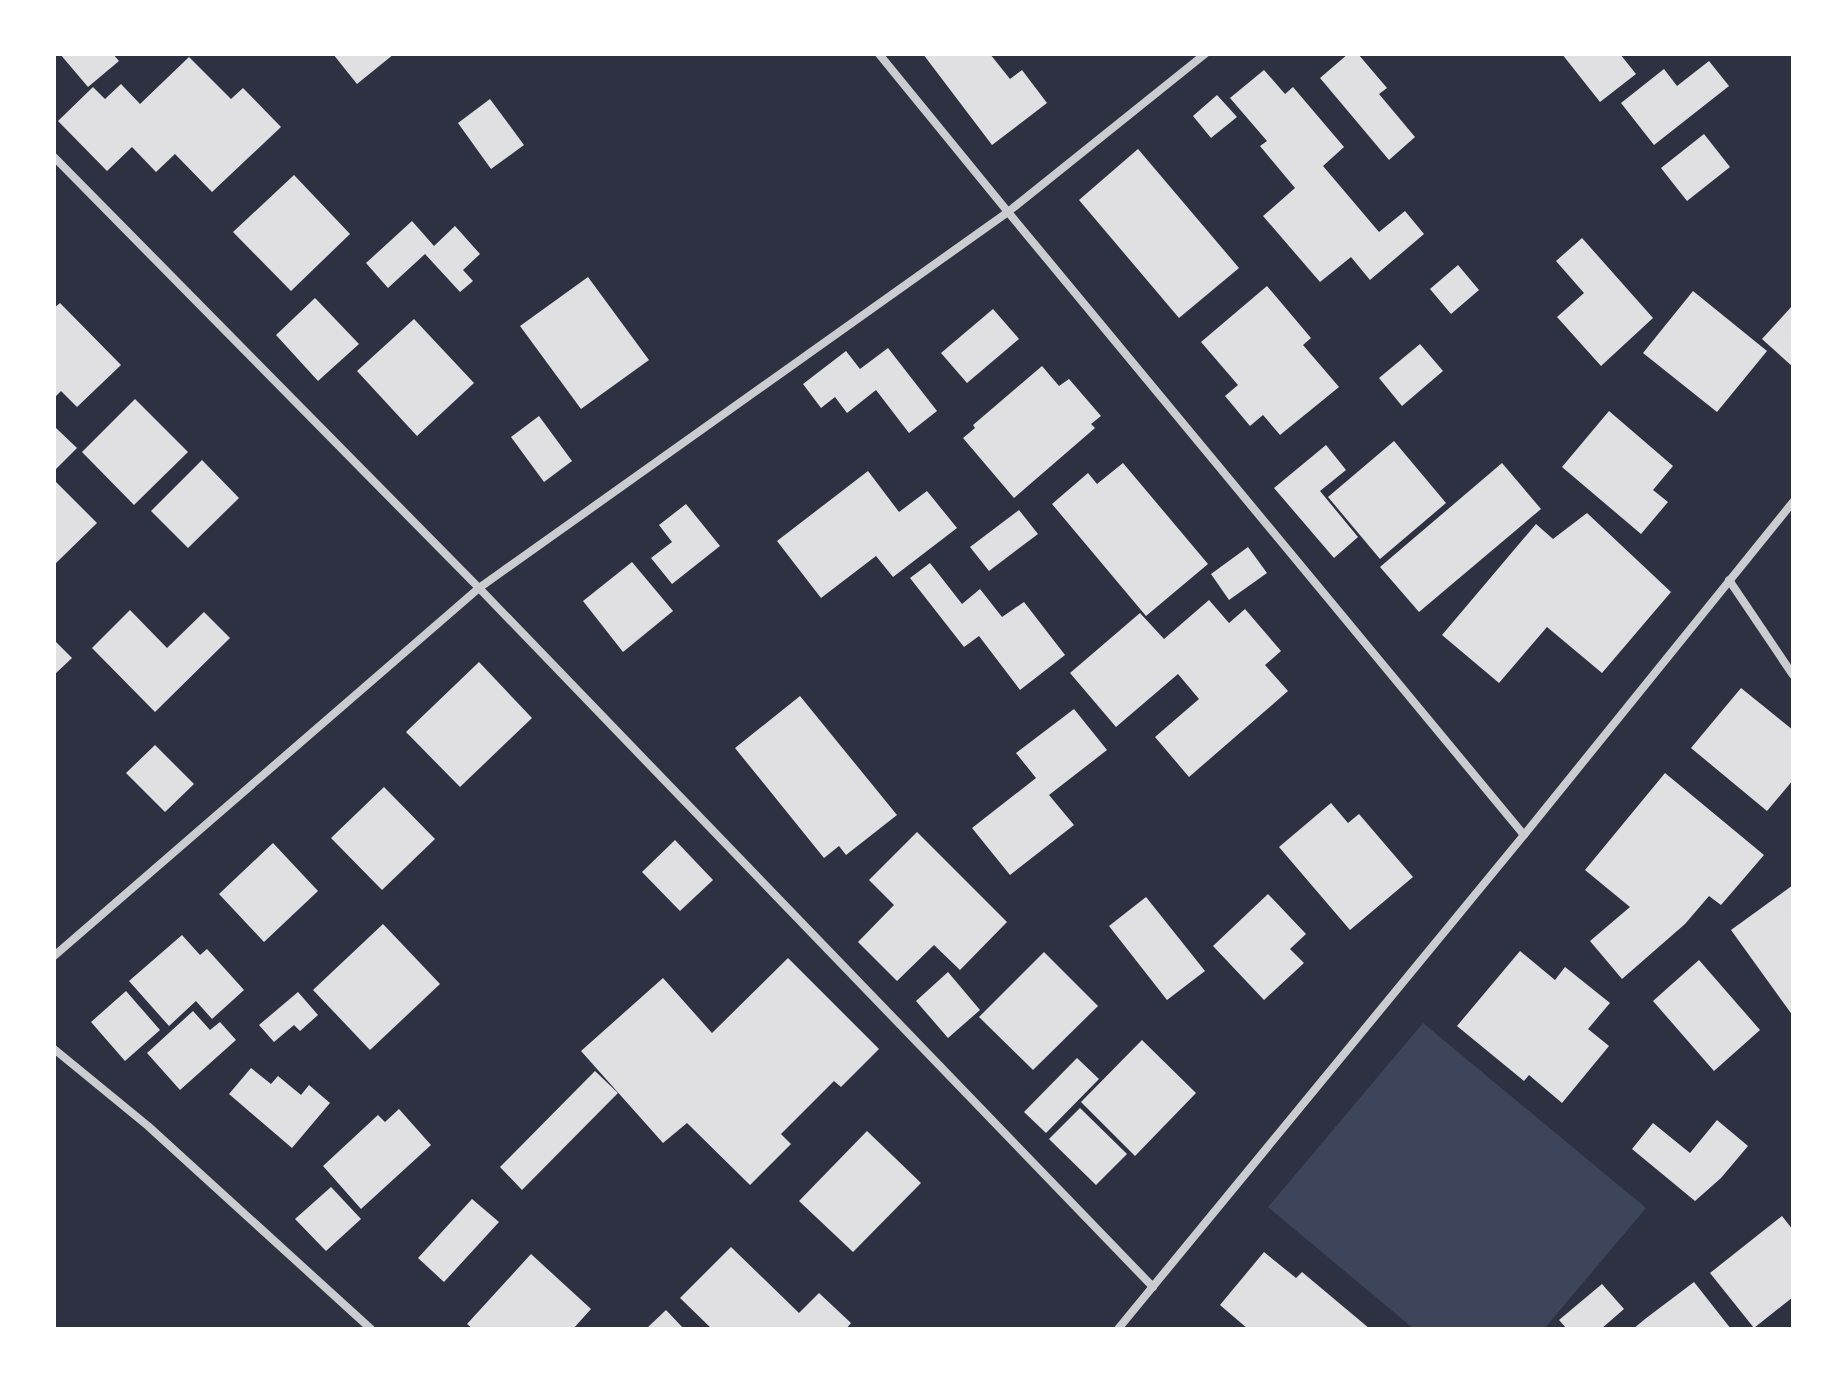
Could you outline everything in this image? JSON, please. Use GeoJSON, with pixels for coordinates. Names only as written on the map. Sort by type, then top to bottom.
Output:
{"type":"FeatureCollection","features":[{"type":"Feature","properties":{"kind":"street"},"geometry":{"type":"LineString","coordinates":[[879,54],[1524,835]]}},
{"type":"Feature","properties":{"kind":"street"},"geometry":{"type":"LineString","coordinates":[[54,956],[479,588],[1008,212],[1205,54]]}},
{"type":"Feature","properties":{"kind":"street"},"geometry":{"type":"LineString","coordinates":[[54,157],[479,588],[1153,1287]]}},
{"type":"Feature","properties":{"kind":"street"},"geometry":{"type":"LineString","coordinates":[[1118,1329],[1793,502]]}},
{"type":"Feature","properties":{"kind":"street"},"geometry":{"type":"LineString","coordinates":[[1729,580],[1793,675]]}},
{"type":"Feature","properties":{"kind":"street"},"geometry":{"type":"LineString","coordinates":[[54,1049],[148,1126],[371,1329]]}},
{"type":"Feature","properties":{"kind":"shaded area"},"geometry":{"type":"Polygon","coordinates":[[[1423,1023],[1646,1208],[1544,1329],[1414,1329],[1268,1207],[1423,1023]]]}},
{"type":"Feature","properties":{"kind":"building"},"geometry":{"type":"Polygon","coordinates":[[[60,54],[113,54],[119,61],[88,87],[60,54]]]}},
{"type":"Feature","properties":{"kind":"building"},"geometry":{"type":"Polygon","coordinates":[[[333,54],[394,54],[357,84],[333,54]]]}},
{"type":"Feature","properties":{"kind":"building"},"geometry":{"type":"Polygon","coordinates":[[[923,54],[990,54],[1010,79],[1022,70],[1047,103],[992,145],[923,54]]]}},
{"type":"Feature","properties":{"kind":"building"},"geometry":{"type":"Polygon","coordinates":[[[1348,54],[1358,54],[1387,88],[1379,94],[1415,137],[1389,160],[1320,78],[1348,54]]]}},
{"type":"Feature","properties":{"kind":"building"},"geometry":{"type":"Polygon","coordinates":[[[1562,54],[1620,54],[1636,74],[1600,102],[1562,54]]]}},
{"type":"Feature","properties":{"kind":"building"},"geometry":{"type":"Polygon","coordinates":[[[189,57],[231,99],[243,88],[281,127],[212,192],[175,154],[156,172],[132,147],[107,171],[58,121],[93,87],[105,99],[121,84],[140,104],[189,57]]]}},
{"type":"Feature","properties":{"kind":"building"},"geometry":{"type":"Polygon","coordinates":[[[1709,61],[1729,86],[1654,145],[1621,103],[1664,69],[1677,86],[1709,61]]]}},
{"type":"Feature","properties":{"kind":"building"},"geometry":{"type":"Polygon","coordinates":[[[1264,70],[1285,94],[1293,87],[1344,147],[1323,166],[1379,232],[1405,211],[1424,234],[1370,280],[1351,257],[1320,282],[1263,216],[1295,188],[1260,146],[1267,141],[1230,98],[1264,70]]]}},
{"type":"Feature","properties":{"kind":"building"},"geometry":{"type":"Polygon","coordinates":[[[1217,95],[1237,117],[1211,138],[1193,116],[1217,95]]]}},
{"type":"Feature","properties":{"kind":"building"},"geometry":{"type":"Polygon","coordinates":[[[490,99],[524,145],[491,169],[458,123],[490,99]]]}},
{"type":"Feature","properties":{"kind":"building"},"geometry":{"type":"Polygon","coordinates":[[[1704,134],[1730,167],[1687,201],[1661,168],[1704,134]]]}},
{"type":"Feature","properties":{"kind":"building"},"geometry":{"type":"Polygon","coordinates":[[[1138,149],[1239,268],[1179,318],[1079,200],[1138,149]]]}},
{"type":"Feature","properties":{"kind":"building"},"geometry":{"type":"Polygon","coordinates":[[[294,175],[350,234],[291,291],[233,232],[294,175]]]}},
{"type":"Feature","properties":{"kind":"building"},"geometry":{"type":"Polygon","coordinates":[[[412,221],[434,246],[455,226],[480,254],[463,270],[473,281],[460,292],[425,254],[388,288],[366,263],[412,221]]]}},
{"type":"Feature","properties":{"kind":"building"},"geometry":{"type":"Polygon","coordinates":[[[1582,238],[1653,318],[1601,366],[1557,317],[1584,293],[1556,261],[1582,238]]]}},
{"type":"Feature","properties":{"kind":"building"},"geometry":{"type":"Polygon","coordinates":[[[1458,265],[1479,290],[1451,314],[1430,289],[1458,265]]]}},
{"type":"Feature","properties":{"kind":"building"},"geometry":{"type":"Polygon","coordinates":[[[588,277],[649,360],[581,409],[520,326],[588,277]]]}},
{"type":"Feature","properties":{"kind":"building"},"geometry":{"type":"Polygon","coordinates":[[[1267,286],[1311,338],[1303,345],[1339,387],[1280,435],[1263,415],[1250,426],[1225,396],[1238,385],[1201,342],[1267,286]]]}},
{"type":"Feature","properties":{"kind":"building"},"geometry":{"type":"Polygon","coordinates":[[[1693,291],[1767,351],[1717,412],[1643,353],[1693,291]]]}},
{"type":"Feature","properties":{"kind":"building"},"geometry":{"type":"Polygon","coordinates":[[[315,298],[359,344],[318,381],[276,335],[315,298]]]}},
{"type":"Feature","properties":{"kind":"building"},"geometry":{"type":"Polygon","coordinates":[[[60,303],[121,365],[77,407],[61,391],[54,398],[54,308],[60,303]]]}},
{"type":"Feature","properties":{"kind":"building"},"geometry":{"type":"Polygon","coordinates":[[[1793,305],[1793,367],[1762,339],[1793,305]]]}},
{"type":"Feature","properties":{"kind":"building"},"geometry":{"type":"Polygon","coordinates":[[[993,309],[1019,339],[967,383],[941,353],[993,309]]]}},
{"type":"Feature","properties":{"kind":"building"},"geometry":{"type":"Polygon","coordinates":[[[414,319],[474,383],[417,436],[357,371],[414,319]]]}},
{"type":"Feature","properties":{"kind":"building"},"geometry":{"type":"Polygon","coordinates":[[[1420,344],[1443,371],[1402,406],[1379,378],[1420,344]]]}},
{"type":"Feature","properties":{"kind":"building"},"geometry":{"type":"Polygon","coordinates":[[[888,348],[937,411],[909,433],[876,390],[847,413],[835,397],[821,408],[803,384],[846,351],[860,369],[888,348]]]}},
{"type":"Feature","properties":{"kind":"building"},"geometry":{"type":"Polygon","coordinates":[[[1042,366],[1059,386],[1069,379],[1101,416],[1091,424],[1095,428],[1014,498],[963,438],[975,428],[973,425],[1042,366]]]}},
{"type":"Feature","properties":{"kind":"building"},"geometry":{"type":"Polygon","coordinates":[[[135,399],[188,452],[134,505],[82,452],[135,399]]]}},
{"type":"Feature","properties":{"kind":"building"},"geometry":{"type":"Polygon","coordinates":[[[1609,411],[1673,466],[1653,490],[1668,502],[1641,534],[1562,467],[1609,411]]]}},
{"type":"Feature","properties":{"kind":"building"},"geometry":{"type":"Polygon","coordinates":[[[539,416],[572,461],[544,482],[511,437],[539,416]]]}},
{"type":"Feature","properties":{"kind":"building"},"geometry":{"type":"Polygon","coordinates":[[[56,428],[77,448],[54,471],[54,430],[56,428]]]}},
{"type":"Feature","properties":{"kind":"building"},"geometry":{"type":"Polygon","coordinates":[[[1394,441],[1446,503],[1380,559],[1328,497],[1394,441]]]}},
{"type":"Feature","properties":{"kind":"building"},"geometry":{"type":"Polygon","coordinates":[[[1326,445],[1346,470],[1320,491],[1358,537],[1334,558],[1274,488],[1326,445]]]}},
{"type":"Feature","properties":{"kind":"building"},"geometry":{"type":"Polygon","coordinates":[[[202,460],[239,498],[188,548],[151,511],[202,460]]]}},
{"type":"Feature","properties":{"kind":"building"},"geometry":{"type":"Polygon","coordinates":[[[1123,463],[1208,564],[1146,616],[1052,504],[1088,473],[1097,484],[1123,463]]]}},
{"type":"Feature","properties":{"kind":"building"},"geometry":{"type":"Polygon","coordinates":[[[1502,463],[1541,509],[1419,612],[1380,567],[1502,463]]]}},
{"type":"Feature","properties":{"kind":"building"},"geometry":{"type":"Polygon","coordinates":[[[868,471],[899,512],[927,491],[957,528],[893,577],[876,556],[821,598],[777,541],[868,471]]]}},
{"type":"Feature","properties":{"kind":"building"},"geometry":{"type":"Polygon","coordinates":[[[54,480],[97,523],[54,565],[54,480]]]}},
{"type":"Feature","properties":{"kind":"building"},"geometry":{"type":"Polygon","coordinates":[[[686,504],[720,546],[672,584],[651,558],[672,542],[659,525],[686,504]]]}},
{"type":"Feature","properties":{"kind":"building"},"geometry":{"type":"Polygon","coordinates":[[[1019,510],[1038,534],[989,571],[970,547],[1019,510]]]}},
{"type":"Feature","properties":{"kind":"building"},"geometry":{"type":"Polygon","coordinates":[[[1587,513],[1671,592],[1602,673],[1547,627],[1499,683],[1442,635],[1536,524],[1553,539],[1587,513]]]}},
{"type":"Feature","properties":{"kind":"building"},"geometry":{"type":"Polygon","coordinates":[[[1248,547],[1267,573],[1229,600],[1211,574],[1248,547]]]}},
{"type":"Feature","properties":{"kind":"building"},"geometry":{"type":"Polygon","coordinates":[[[632,562],[673,611],[623,652],[583,601],[632,562]]]}},
{"type":"Feature","properties":{"kind":"building"},"geometry":{"type":"Polygon","coordinates":[[[930,563],[962,604],[980,589],[1002,617],[1024,602],[1065,655],[1020,690],[979,636],[964,647],[910,578],[930,563]]]}},
{"type":"Feature","properties":{"kind":"building"},"geometry":{"type":"Polygon","coordinates":[[[1209,600],[1229,623],[1245,609],[1281,651],[1265,665],[1288,691],[1189,777],[1155,737],[1199,699],[1178,674],[1116,727],[1070,673],[1140,613],[1164,639],[1209,600]]]}},
{"type":"Feature","properties":{"kind":"building"},"geometry":{"type":"Polygon","coordinates":[[[130,610],[167,648],[204,612],[230,638],[155,712],[92,648],[130,610]]]}},
{"type":"Feature","properties":{"kind":"building"},"geometry":{"type":"Polygon","coordinates":[[[54,640],[72,658],[54,675],[54,640]]]}},
{"type":"Feature","properties":{"kind":"building"},"geometry":{"type":"Polygon","coordinates":[[[479,662],[532,718],[460,787],[406,732],[479,662]]]}},
{"type":"Feature","properties":{"kind":"building"},"geometry":{"type":"Polygon","coordinates":[[[1741,688],[1793,730],[1793,780],[1767,811],[1691,748],[1741,688]]]}},
{"type":"Feature","properties":{"kind":"building"},"geometry":{"type":"Polygon","coordinates":[[[800,696],[897,815],[846,855],[839,846],[824,858],[735,748],[800,696]]]}},
{"type":"Feature","properties":{"kind":"building"},"geometry":{"type":"Polygon","coordinates":[[[1074,709],[1107,750],[1049,795],[1074,825],[1010,875],[972,828],[1036,778],[1016,753],[1074,709]]]}},
{"type":"Feature","properties":{"kind":"building"},"geometry":{"type":"Polygon","coordinates":[[[155,745],[194,784],[165,812],[126,773],[155,745]]]}},
{"type":"Feature","properties":{"kind":"building"},"geometry":{"type":"Polygon","coordinates":[[[1665,773],[1764,855],[1721,905],[1709,896],[1685,924],[1622,979],[1590,941],[1630,907],[1585,870],[1665,773]]]}},
{"type":"Feature","properties":{"kind":"building"},"geometry":{"type":"Polygon","coordinates":[[[384,787],[435,839],[382,890],[331,838],[384,787]]]}},
{"type":"Feature","properties":{"kind":"building"},"geometry":{"type":"Polygon","coordinates":[[[1331,803],[1348,823],[1359,814],[1413,877],[1350,930],[1279,847],[1331,803]]]}},
{"type":"Feature","properties":{"kind":"building"},"geometry":{"type":"Polygon","coordinates":[[[917,832],[1007,922],[960,970],[934,945],[897,981],[858,942],[894,905],[869,880],[917,832]]]}},
{"type":"Feature","properties":{"kind":"building"},"geometry":{"type":"Polygon","coordinates":[[[675,840],[713,880],[680,911],[642,872],[675,840]]]}},
{"type":"Feature","properties":{"kind":"building"},"geometry":{"type":"Polygon","coordinates":[[[273,843],[318,891],[264,942],[219,894],[273,843]]]}},
{"type":"Feature","properties":{"kind":"building"},"geometry":{"type":"Polygon","coordinates":[[[1793,885],[1793,1016],[1731,930],[1793,885]]]}},
{"type":"Feature","properties":{"kind":"building"},"geometry":{"type":"Polygon","coordinates":[[[1268,894],[1306,934],[1290,949],[1304,963],[1264,1000],[1213,946],[1268,894]]]}},
{"type":"Feature","properties":{"kind":"building"},"geometry":{"type":"Polygon","coordinates":[[[1146,897],[1205,971],[1167,1000],[1109,926],[1146,897]]]}},
{"type":"Feature","properties":{"kind":"building"},"geometry":{"type":"Polygon","coordinates":[[[383,924],[440,984],[370,1050],[313,990],[383,924]]]}},
{"type":"Feature","properties":{"kind":"building"},"geometry":{"type":"Polygon","coordinates":[[[182,935],[200,955],[207,949],[244,990],[212,1019],[196,1001],[169,1026],[129,981],[182,935]]]}},
{"type":"Feature","properties":{"kind":"building"},"geometry":{"type":"Polygon","coordinates":[[[1520,951],[1555,980],[1565,967],[1610,1003],[1588,1029],[1609,1046],[1562,1103],[1529,1075],[1524,1081],[1457,1026],[1520,951]]]}},
{"type":"Feature","properties":{"kind":"building"},"geometry":{"type":"Polygon","coordinates":[[[1044,952],[1098,1006],[1033,1070],[979,1017],[1044,952]]]}},
{"type":"Feature","properties":{"kind":"building"},"geometry":{"type":"Polygon","coordinates":[[[788,958],[879,1049],[841,1087],[834,1081],[781,1134],[791,1144],[750,1185],[687,1123],[663,1143],[581,1051],[663,978],[712,1033],[788,958]]]}},
{"type":"Feature","properties":{"kind":"building"},"geometry":{"type":"Polygon","coordinates":[[[1699,960],[1760,1030],[1714,1071],[1653,1001],[1699,960]]]}},
{"type":"Feature","properties":{"kind":"building"},"geometry":{"type":"Polygon","coordinates":[[[948,972],[980,1010],[948,1038],[916,1001],[948,972]]]}},
{"type":"Feature","properties":{"kind":"building"},"geometry":{"type":"Polygon","coordinates":[[[126,991],[160,1030],[125,1061],[91,1022],[126,991]]]}},
{"type":"Feature","properties":{"kind":"building"},"geometry":{"type":"Polygon","coordinates":[[[298,992],[318,1015],[300,1031],[294,1025],[274,1042],[259,1025],[298,992]]]}},
{"type":"Feature","properties":{"kind":"building"},"geometry":{"type":"Polygon","coordinates":[[[193,1011],[210,1030],[220,1022],[236,1040],[180,1090],[147,1053],[193,1011]]]}},
{"type":"Feature","properties":{"kind":"building"},"geometry":{"type":"Polygon","coordinates":[[[1142,1040],[1196,1093],[1135,1156],[1081,1102],[1142,1040]]]}},
{"type":"Feature","properties":{"kind":"building"},"geometry":{"type":"Polygon","coordinates":[[[1077,1058],[1099,1079],[1046,1133],[1024,1112],[1077,1058]]]}},
{"type":"Feature","properties":{"kind":"building"},"geometry":{"type":"Polygon","coordinates":[[[251,1068],[271,1084],[278,1076],[301,1095],[309,1085],[330,1103],[292,1148],[229,1094],[251,1068]]]}},
{"type":"Feature","properties":{"kind":"building"},"geometry":{"type":"Polygon","coordinates":[[[595,1071],[618,1093],[522,1190],[500,1167],[595,1071]]]}},
{"type":"Feature","properties":{"kind":"building"},"geometry":{"type":"Polygon","coordinates":[[[1080,1108],[1127,1154],[1096,1185],[1049,1139],[1080,1108]]]}},
{"type":"Feature","properties":{"kind":"building"},"geometry":{"type":"Polygon","coordinates":[[[399,1109],[431,1145],[361,1209],[323,1166],[378,1115],[385,1122],[399,1109]]]}},
{"type":"Feature","properties":{"kind":"building"},"geometry":{"type":"Polygon","coordinates":[[[1717,1120],[1748,1146],[1721,1178],[1695,1201],[1632,1149],[1653,1123],[1690,1153],[1717,1120]]]}},
{"type":"Feature","properties":{"kind":"building"},"geometry":{"type":"Polygon","coordinates":[[[867,1131],[921,1183],[853,1252],[799,1201],[867,1131]]]}},
{"type":"Feature","properties":{"kind":"building"},"geometry":{"type":"Polygon","coordinates":[[[331,1187],[361,1219],[326,1251],[295,1219],[331,1187]]]}},
{"type":"Feature","properties":{"kind":"building"},"geometry":{"type":"Polygon","coordinates":[[[472,1199],[499,1222],[444,1282],[418,1258],[472,1199]]]}},
{"type":"Feature","properties":{"kind":"building"},"geometry":{"type":"Polygon","coordinates":[[[1782,1216],[1793,1230],[1793,1297],[1754,1328],[1710,1273],[1782,1216]]]}},
{"type":"Feature","properties":{"kind":"building"},"geometry":{"type":"Polygon","coordinates":[[[731,1247],[799,1313],[819,1293],[851,1323],[846,1329],[712,1329],[680,1298],[731,1247]]]}},
{"type":"Feature","properties":{"kind":"building"},"geometry":{"type":"Polygon","coordinates":[[[1264,1252],[1296,1278],[1302,1272],[1370,1329],[1248,1329],[1220,1305],[1264,1252]]]}},
{"type":"Feature","properties":{"kind":"building"},"geometry":{"type":"Polygon","coordinates":[[[531,1254],[591,1309],[573,1329],[473,1329],[467,1324],[531,1254]]]}},
{"type":"Feature","properties":{"kind":"building"},"geometry":{"type":"Polygon","coordinates":[[[1694,1282],[1731,1329],[1633,1329],[1645,1319],[1694,1282]]]}},
{"type":"Feature","properties":{"kind":"building"},"geometry":{"type":"Polygon","coordinates":[[[1602,1284],[1624,1309],[1601,1329],[1567,1329],[1559,1320],[1602,1284]]]}},
{"type":"Feature","properties":{"kind":"building"},"geometry":{"type":"Polygon","coordinates":[[[666,1310],[684,1329],[646,1329],[666,1310]]]}}]}
